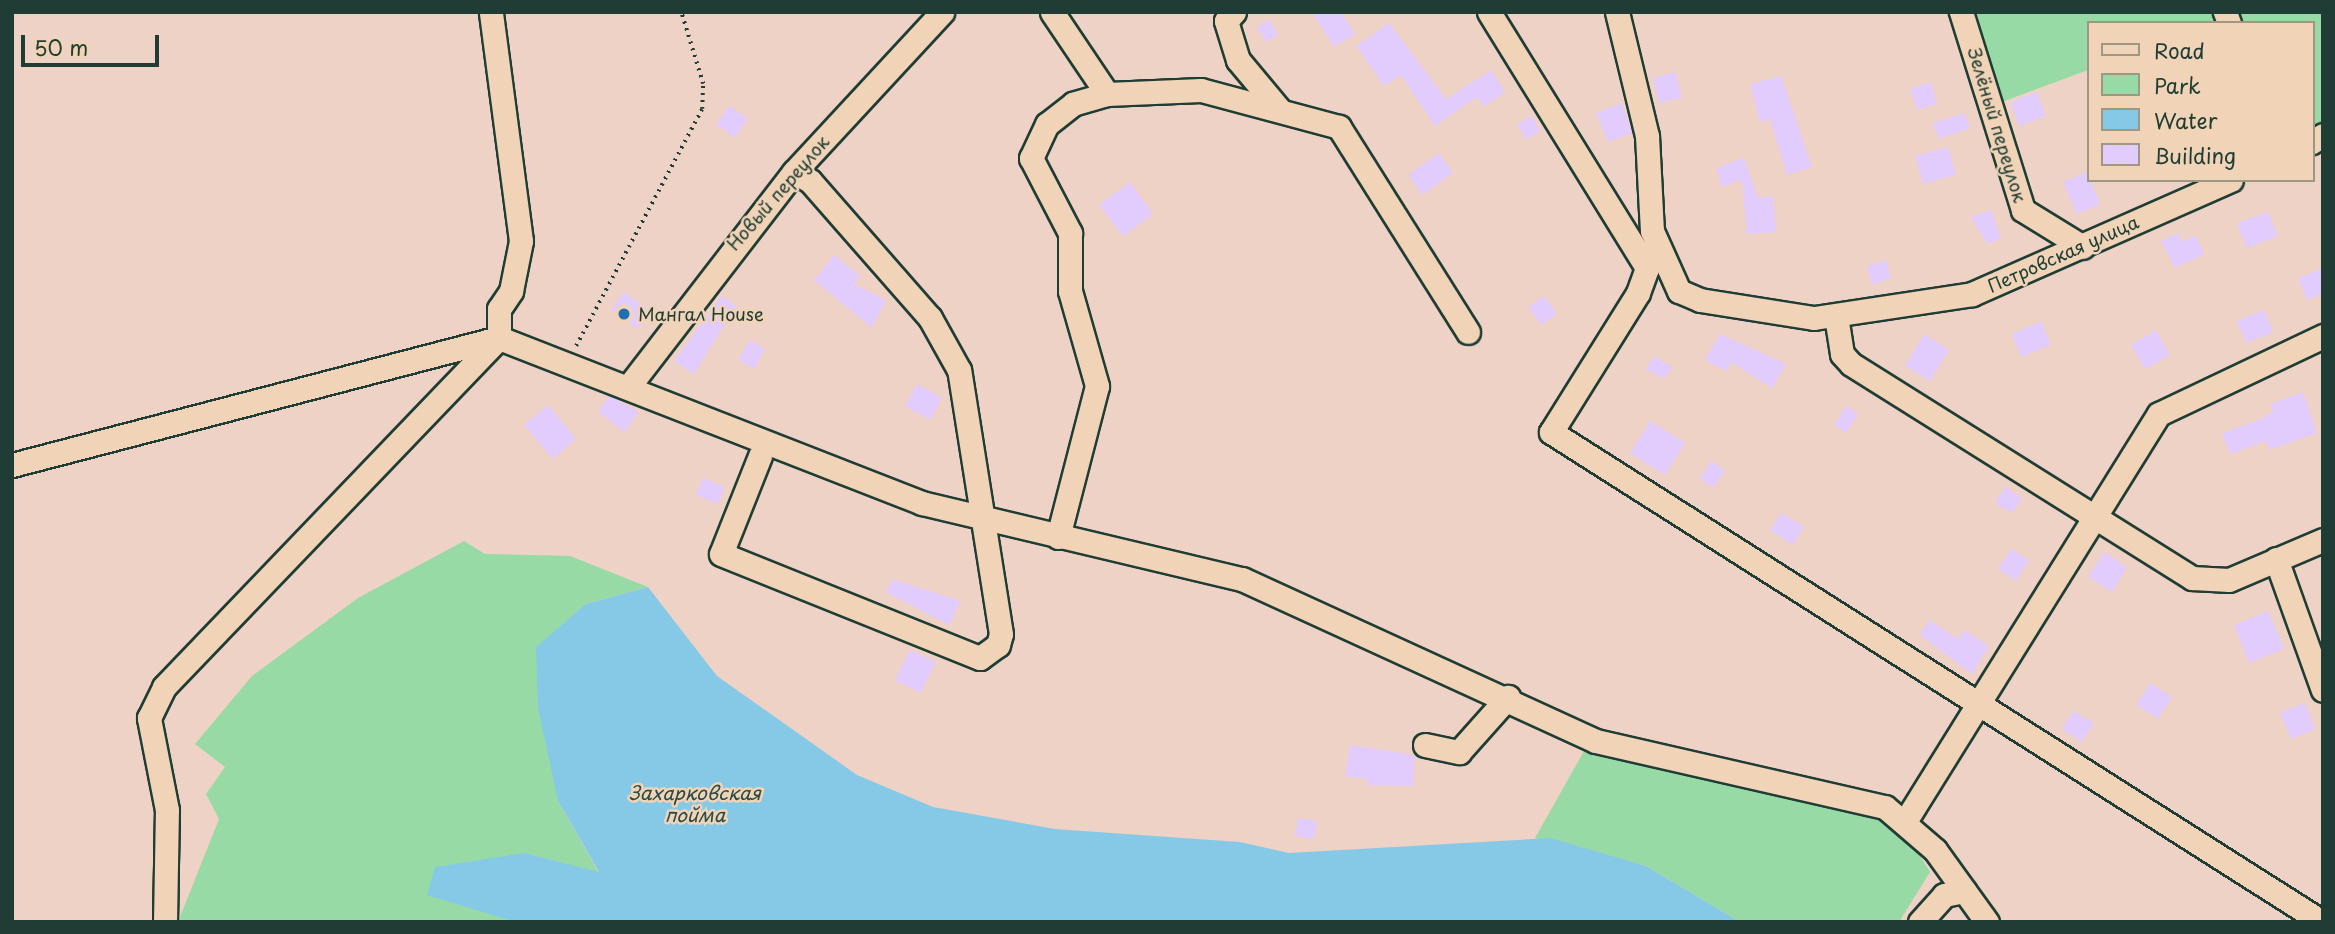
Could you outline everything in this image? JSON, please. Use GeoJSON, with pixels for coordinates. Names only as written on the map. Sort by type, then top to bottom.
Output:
{"type":"FeatureCollection","features":[{"type":"Feature","properties":{"kind":"street"},"geometry":{"type":"LineString","coordinates":[[165,922],[167,810],[149,718],[164,687],[499,338],[499,309],[511,291],[521,241],[491,12]]}},
{"type":"Feature","properties":{"kind":"street","name":"Новый переулок"},"geometry":{"type":"LineString","coordinates":[[629,386],[794,172],[942,12]]}},
{"type":"Feature","properties":{"kind":"street"},"geometry":{"type":"LineString","coordinates":[[1052,12],[1107,94]]}},
{"type":"Feature","properties":{"kind":"street"},"geometry":{"type":"LineString","coordinates":[[1234,12],[1226,21],[1238,60],[1279,109]]}},
{"type":"Feature","properties":{"kind":"street"},"geometry":{"type":"LineString","coordinates":[[1489,12],[1546,113],[1642,251],[1647,268],[1638,293],[1551,432],[1976,705],[2322,922]]}},
{"type":"Feature","properties":{"kind":"street"},"geometry":{"type":"LineString","coordinates":[[1618,12],[1647,136],[1652,232],[1679,291],[1638,293]]}},
{"type":"Feature","properties":{"kind":"street","name":"Зелёный переулок"},"geometry":{"type":"LineString","coordinates":[[1961,12],[2023,210],[2082,247]]}},
{"type":"Feature","properties":{"kind":"street"},"geometry":{"type":"LineString","coordinates":[[1058,537],[1097,386],[1070,290],[1070,233],[1031,158],[1046,124],[1073,104],[1107,94],[1201,90],[1339,127],[1468,332]]}},
{"type":"Feature","properties":{"kind":"street"},"geometry":{"type":"LineString","coordinates":[[760,456],[721,554],[980,658],[1001,634],[959,370],[930,318],[810,181],[794,172]]}},
{"type":"Feature","properties":{"kind":"street","name":"Петровская улица"},"geometry":{"type":"LineString","coordinates":[[1679,291],[1700,300],[1836,316],[1972,294],[2227,182]]}},
{"type":"Feature","properties":{"kind":"street"},"geometry":{"type":"LineString","coordinates":[[1836,316],[1842,354],[1851,364],[2210,583],[2323,540]]}},
{"type":"Feature","properties":{"kind":"street"},"geometry":{"type":"LineString","coordinates":[[1906,820],[2093,514],[2159,414],[2323,336]]}},
{"type":"Feature","properties":{"kind":"street"},"geometry":{"type":"LineString","coordinates":[[12,466],[499,338],[629,386],[922,503],[1242,579],[1508,697],[1596,741],[1855,796],[1906,820],[1987,922]]}},
{"type":"Feature","properties":{"kind":"street"},"geometry":{"type":"LineString","coordinates":[[2276,559],[2323,690]]}},
{"type":"Feature","properties":{"kind":"street"},"geometry":{"type":"LineString","coordinates":[[1425,745],[1459,752],[1508,697]]}},
{"type":"Feature","properties":{"kind":"street"},"geometry":{"type":"LineString","coordinates":[[1920,922],[1944,895],[1965,891]]}},
{"type":"Feature","properties":{"kind":"path"},"geometry":{"type":"LineString","coordinates":[[569,363],[702,109],[703,84],[681,12]]}},
{"type":"Feature","properties":{"kind":"green space"},"geometry":{"type":"Polygon","coordinates":[[[1972,12],[2323,12],[2323,131],[2314,138],[2314,21],[2086,21],[2086,71],[1999,103],[1972,12]]]}},
{"type":"Feature","properties":{"kind":"green space"},"geometry":{"type":"Polygon","coordinates":[[[464,541],[485,554],[570,556],[648,587],[586,604],[558,801],[599,873],[524,853],[488,910],[516,922],[178,922],[219,819],[206,794],[225,767],[195,744],[252,676],[358,598],[464,541]]]}},
{"type":"Feature","properties":{"kind":"green space"},"geometry":{"type":"Polygon","coordinates":[[[1588,744],[1668,769],[1804,791],[1875,815],[1910,840],[1930,872],[1899,922],[1740,922],[1646,866],[1535,838],[1588,744]]]}},
{"type":"Feature","properties":{"kind":"water","name":"Захарковская пойма"},"geometry":{"type":"Polygon","coordinates":[[[648,587],[717,676],[857,775],[933,807],[1055,829],[1240,842],[1289,853],[1550,838],[1646,866],[1740,922],[516,922],[427,895],[435,867],[524,853],[599,872],[558,801],[538,708],[536,647],[586,604],[648,587]]]}},
{"type":"Feature","properties":{"kind":"building"},"geometry":{"type":"Polygon","coordinates":[[[1312,12],[1341,12],[1355,34],[1334,47],[1312,12]]]}},
{"type":"Feature","properties":{"kind":"building"},"geometry":{"type":"Polygon","coordinates":[[[1270,20],[1278,35],[1266,42],[1257,27],[1270,20]]]}},
{"type":"Feature","properties":{"kind":"building"},"geometry":{"type":"Polygon","coordinates":[[[1389,23],[1446,99],[1491,70],[1505,92],[1483,107],[1477,97],[1435,126],[1401,75],[1384,86],[1356,46],[1389,23]]]}},
{"type":"Feature","properties":{"kind":"building"},"geometry":{"type":"Polygon","coordinates":[[[1676,72],[1682,98],[1659,103],[1653,78],[1676,72]]]}},
{"type":"Feature","properties":{"kind":"building"},"geometry":{"type":"Polygon","coordinates":[[[1781,76],[1812,167],[1787,175],[1770,119],[1760,122],[1750,84],[1781,76]]]}},
{"type":"Feature","properties":{"kind":"building"},"geometry":{"type":"Polygon","coordinates":[[[1931,82],[1937,104],[1917,110],[1910,89],[1931,82]]]}},
{"type":"Feature","properties":{"kind":"building"},"geometry":{"type":"Polygon","coordinates":[[[2037,92],[2046,116],[2019,126],[2010,102],[2037,92]]]}},
{"type":"Feature","properties":{"kind":"building"},"geometry":{"type":"Polygon","coordinates":[[[1622,103],[1632,133],[1608,142],[1596,113],[1622,103]]]}},
{"type":"Feature","properties":{"kind":"building"},"geometry":{"type":"Polygon","coordinates":[[[729,106],[748,119],[735,138],[716,124],[729,106]]]}},
{"type":"Feature","properties":{"kind":"building"},"geometry":{"type":"Polygon","coordinates":[[[1965,113],[1970,128],[1939,139],[1933,123],[1965,113]]]}},
{"type":"Feature","properties":{"kind":"building"},"geometry":{"type":"Polygon","coordinates":[[[1532,116],[1540,131],[1526,140],[1517,124],[1532,116]]]}},
{"type":"Feature","properties":{"kind":"building"},"geometry":{"type":"Polygon","coordinates":[[[1948,147],[1956,175],[1923,184],[1915,156],[1948,147]]]}},
{"type":"Feature","properties":{"kind":"building"},"geometry":{"type":"Polygon","coordinates":[[[1439,153],[1453,173],[1422,195],[1408,175],[1439,153]]]}},
{"type":"Feature","properties":{"kind":"building"},"geometry":{"type":"Polygon","coordinates":[[[1744,158],[1758,198],[1773,196],[1776,232],[1747,234],[1742,180],[1722,187],[1716,168],[1744,158]]]}},
{"type":"Feature","properties":{"kind":"building"},"geometry":{"type":"Polygon","coordinates":[[[2086,172],[2086,182],[2091,182],[2100,204],[2077,214],[2063,182],[2086,172]]]}},
{"type":"Feature","properties":{"kind":"building"},"geometry":{"type":"Polygon","coordinates":[[[1130,182],[1153,214],[1123,236],[1099,205],[1130,182]]]}},
{"type":"Feature","properties":{"kind":"building"},"geometry":{"type":"Polygon","coordinates":[[[1991,210],[2001,239],[1987,244],[1971,217],[1991,210]]]}},
{"type":"Feature","properties":{"kind":"building"},"geometry":{"type":"Polygon","coordinates":[[[2268,212],[2278,236],[2247,248],[2237,223],[2268,212]]]}},
{"type":"Feature","properties":{"kind":"building"},"geometry":{"type":"Polygon","coordinates":[[[2178,233],[2182,242],[2195,235],[2204,254],[2175,268],[2161,241],[2178,233]]]}},
{"type":"Feature","properties":{"kind":"building"},"geometry":{"type":"Polygon","coordinates":[[[834,255],[860,276],[854,284],[886,300],[872,328],[814,280],[834,255]]]}},
{"type":"Feature","properties":{"kind":"building"},"geometry":{"type":"Polygon","coordinates":[[[1886,260],[1891,278],[1872,285],[1867,266],[1886,260]]]}},
{"type":"Feature","properties":{"kind":"building"},"geometry":{"type":"Polygon","coordinates":[[[2323,268],[2323,294],[2307,300],[2298,278],[2323,268]]]}},
{"type":"Feature","properties":{"kind":"building"},"geometry":{"type":"Polygon","coordinates":[[[624,292],[651,311],[638,329],[611,310],[624,292]]]}},
{"type":"Feature","properties":{"kind":"building"},"geometry":{"type":"Polygon","coordinates":[[[722,296],[736,306],[694,374],[674,361],[722,296]]]}},
{"type":"Feature","properties":{"kind":"building"},"geometry":{"type":"Polygon","coordinates":[[[1544,296],[1557,314],[1541,325],[1528,307],[1544,296]]]}},
{"type":"Feature","properties":{"kind":"building"},"geometry":{"type":"Polygon","coordinates":[[[2264,310],[2273,332],[2246,343],[2237,321],[2264,310]]]}},
{"type":"Feature","properties":{"kind":"building"},"geometry":{"type":"Polygon","coordinates":[[[2041,321],[2051,345],[2021,357],[2012,334],[2041,321]]]}},
{"type":"Feature","properties":{"kind":"building"},"geometry":{"type":"Polygon","coordinates":[[[2156,330],[2170,355],[2145,369],[2131,345],[2156,330]]]}},
{"type":"Feature","properties":{"kind":"building"},"geometry":{"type":"Polygon","coordinates":[[[1720,334],[1786,364],[1772,388],[1731,362],[1726,371],[1705,360],[1720,334]]]}},
{"type":"Feature","properties":{"kind":"building"},"geometry":{"type":"Polygon","coordinates":[[[1924,334],[1949,350],[1930,381],[1905,366],[1924,334]]]}},
{"type":"Feature","properties":{"kind":"building"},"geometry":{"type":"Polygon","coordinates":[[[750,340],[765,349],[754,369],[738,360],[750,340]]]}},
{"type":"Feature","properties":{"kind":"building"},"geometry":{"type":"Polygon","coordinates":[[[1654,356],[1672,367],[1664,379],[1646,369],[1654,356]]]}},
{"type":"Feature","properties":{"kind":"building"},"geometry":{"type":"Polygon","coordinates":[[[917,384],[942,398],[930,420],[905,406],[917,384]]]}},
{"type":"Feature","properties":{"kind":"building"},"geometry":{"type":"Polygon","coordinates":[[[2303,392],[2317,433],[2269,450],[2266,441],[2230,454],[2222,433],[2259,420],[2273,412],[2270,404],[2303,392]]]}},
{"type":"Feature","properties":{"kind":"building"},"geometry":{"type":"Polygon","coordinates":[[[610,396],[639,412],[624,432],[598,411],[610,396]]]}},
{"type":"Feature","properties":{"kind":"building"},"geometry":{"type":"Polygon","coordinates":[[[548,405],[576,439],[553,459],[524,425],[548,405]]]}},
{"type":"Feature","properties":{"kind":"building"},"geometry":{"type":"Polygon","coordinates":[[[1846,406],[1858,414],[1846,433],[1834,425],[1846,406]]]}},
{"type":"Feature","properties":{"kind":"building"},"geometry":{"type":"Polygon","coordinates":[[[1650,421],[1685,443],[1665,475],[1630,453],[1650,421]]]}},
{"type":"Feature","properties":{"kind":"building"},"geometry":{"type":"Polygon","coordinates":[[[1711,461],[1725,471],[1713,488],[1700,479],[1711,461]]]}},
{"type":"Feature","properties":{"kind":"building"},"geometry":{"type":"Polygon","coordinates":[[[703,478],[725,487],[718,504],[696,495],[703,478]]]}},
{"type":"Feature","properties":{"kind":"building"},"geometry":{"type":"Polygon","coordinates":[[[2005,487],[2022,498],[2012,513],[1995,503],[2005,487]]]}},
{"type":"Feature","properties":{"kind":"building"},"geometry":{"type":"Polygon","coordinates":[[[1781,513],[1804,527],[1793,545],[1770,530],[1781,513]]]}},
{"type":"Feature","properties":{"kind":"building"},"geometry":{"type":"Polygon","coordinates":[[[2011,549],[2029,560],[2016,581],[1998,569],[2011,549]]]}},
{"type":"Feature","properties":{"kind":"building"},"geometry":{"type":"Polygon","coordinates":[[[2104,552],[2127,567],[2112,592],[2088,577],[2104,552]]]}},
{"type":"Feature","properties":{"kind":"building"},"geometry":{"type":"Polygon","coordinates":[[[892,579],[960,601],[949,625],[886,592],[892,579]]]}},
{"type":"Feature","properties":{"kind":"building"},"geometry":{"type":"Polygon","coordinates":[[[2268,611],[2284,649],[2249,663],[2234,625],[2268,611]]]}},
{"type":"Feature","properties":{"kind":"building"},"geometry":{"type":"Polygon","coordinates":[[[1929,620],[1958,639],[1964,630],[1989,646],[1972,674],[1920,635],[1929,620]]]}},
{"type":"Feature","properties":{"kind":"building"},"geometry":{"type":"Polygon","coordinates":[[[910,650],[936,662],[920,693],[895,680],[910,650]]]}},
{"type":"Feature","properties":{"kind":"building"},"geometry":{"type":"Polygon","coordinates":[[[2150,683],[2172,697],[2158,719],[2136,705],[2150,683]]]}},
{"type":"Feature","properties":{"kind":"building"},"geometry":{"type":"Polygon","coordinates":[[[2305,703],[2315,729],[2291,739],[2280,713],[2305,703]]]}},
{"type":"Feature","properties":{"kind":"building"},"geometry":{"type":"Polygon","coordinates":[[[2073,711],[2094,723],[2082,742],[2062,729],[2073,711]]]}},
{"type":"Feature","properties":{"kind":"building"},"geometry":{"type":"Polygon","coordinates":[[[1350,745],[1415,755],[1413,786],[1366,785],[1367,779],[1345,776],[1350,745]]]}},
{"type":"Feature","properties":{"kind":"building"},"geometry":{"type":"Polygon","coordinates":[[[1298,818],[1317,821],[1314,839],[1295,836],[1298,818]]]}},
{"type":"Feature","properties":{"kind":"place","name":"Мангал House"},"geometry":{"type":"Point","coordinates":[624,314]}}]}
